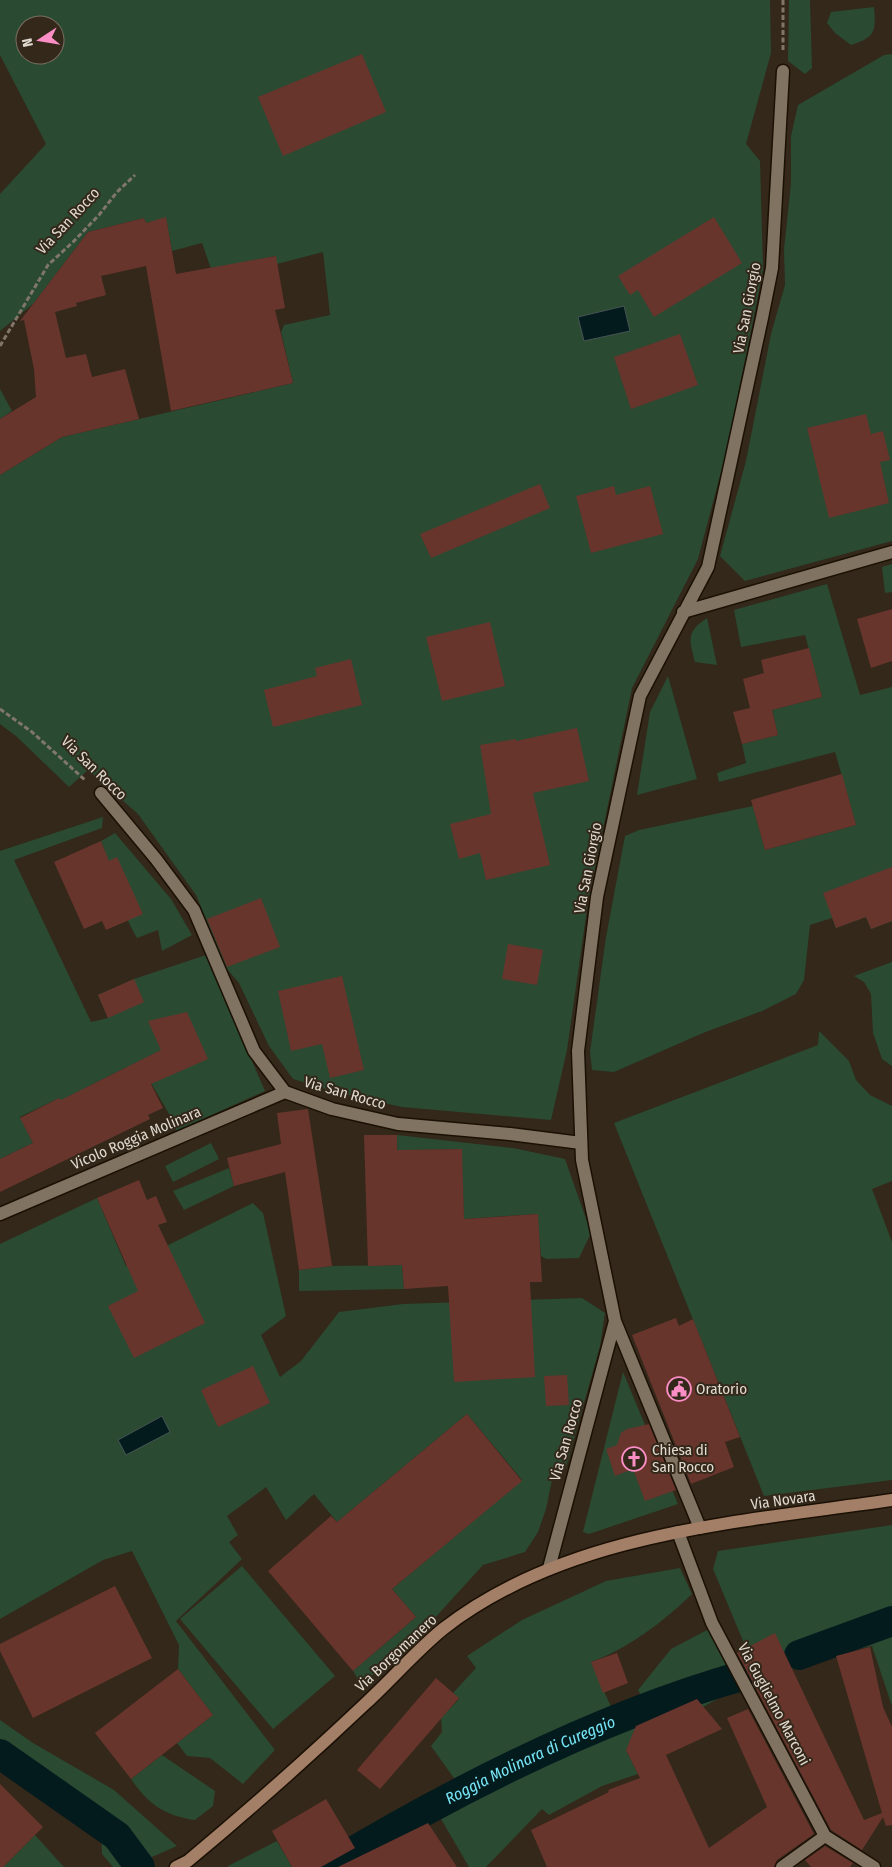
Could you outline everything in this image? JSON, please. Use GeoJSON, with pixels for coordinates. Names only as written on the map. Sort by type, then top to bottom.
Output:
{"type":"FeatureCollection","features":[{"type":"Feature","properties":{"kind":"main road","name":"Via Novara"},"geometry":{"type":"LineString","coordinates":[[678,1532],[892,1500]]}},
{"type":"Feature","properties":{"kind":"main road","name":"Via Borgomanero"},"geometry":{"type":"LineString","coordinates":[[186,1865],[292,1772],[443,1629],[504,1591],[549,1568],[678,1532]]}},
{"type":"Feature","properties":{"kind":"street","name":"Via San Giorgio"},"geometry":{"type":"LineString","coordinates":[[581,1143],[578,1051],[597,897],[640,696],[708,567],[772,268],[783,71]]}},
{"type":"Feature","properties":{"kind":"street"},"geometry":{"type":"LineString","coordinates":[[684,612],[892,552]]}},
{"type":"Feature","properties":{"kind":"street","name":"Via San Rocco"},"geometry":{"type":"LineString","coordinates":[[101,793],[156,859],[194,910],[254,1051],[285,1092],[332,1109],[398,1124],[581,1143],[582,1160],[615,1321],[700,1528]]}},
{"type":"Feature","properties":{"kind":"street","name":"Vicolo Roggia Molinara"},"geometry":{"type":"LineString","coordinates":[[0,1214],[285,1092]]}},
{"type":"Feature","properties":{"kind":"street","name":"Via San Rocco"},"geometry":{"type":"LineString","coordinates":[[549,1568],[615,1321]]}},
{"type":"Feature","properties":{"kind":"street","name":"Via Guglielmo Marconi"},"geometry":{"type":"LineString","coordinates":[[678,1532],[712,1623],[825,1836],[874,1867]]}},
{"type":"Feature","properties":{"kind":"street"},"geometry":{"type":"LineString","coordinates":[[782,1867],[825,1836]]}},
{"type":"Feature","properties":{"kind":"path"},"geometry":{"type":"LineString","coordinates":[[783,0],[783,71]]}},
{"type":"Feature","properties":{"kind":"path","name":"Via San Rocco"},"geometry":{"type":"LineString","coordinates":[[0,346],[48,265],[73,242],[99,215],[116,192],[135,175]]}},
{"type":"Feature","properties":{"kind":"path","name":"Via San Rocco"},"geometry":{"type":"LineString","coordinates":[[0,709],[32,732],[101,793]]}},
{"type":"Feature","properties":{"kind":"green space"},"geometry":{"type":"Polygon","coordinates":[[[0,0],[770,0],[771,53],[746,144],[760,161],[763,269],[754,316],[726,453],[698,559],[632,688],[588,902],[567,1050],[551,1120],[402,1107],[339,1093],[293,1079],[269,1046],[239,983],[226,968],[196,895],[138,814],[88,770],[69,787],[16,736],[0,724],[0,475],[62,437],[293,383],[281,332],[284,325],[330,315],[323,252],[277,264],[275,256],[211,269],[202,243],[172,251],[166,218],[146,223],[144,218],[88,232],[33,304],[0,331],[0,194],[46,144],[0,55],[0,0]]]}},
{"type":"Feature","properties":{"kind":"green space"},"geometry":{"type":"Polygon","coordinates":[[[789,0],[810,0],[812,68],[805,74],[788,61],[789,0]]]}},
{"type":"Feature","properties":{"kind":"green space"},"geometry":{"type":"Polygon","coordinates":[[[874,7],[875,22],[873,32],[865,39],[851,45],[835,33],[827,23],[831,12],[874,7]]]}},
{"type":"Feature","properties":{"kind":"green space"},"geometry":{"type":"Polygon","coordinates":[[[892,54],[892,541],[745,581],[720,556],[746,461],[771,334],[785,285],[784,249],[791,184],[791,136],[798,105],[884,55],[892,54]]]}},
{"type":"Feature","properties":{"kind":"green space"},"geometry":{"type":"Polygon","coordinates":[[[0,389],[12,411],[0,419],[0,389]]]}},
{"type":"Feature","properties":{"kind":"green space"},"geometry":{"type":"Polygon","coordinates":[[[892,564],[892,592],[885,593],[882,567],[892,564]]]}},
{"type":"Feature","properties":{"kind":"green space"},"geometry":{"type":"Polygon","coordinates":[[[827,584],[860,695],[892,687],[892,921],[871,929],[866,917],[836,928],[832,918],[810,925],[804,980],[796,994],[762,1011],[703,1033],[614,1072],[592,1070],[590,1052],[606,937],[625,836],[639,830],[753,806],[765,850],[856,825],[835,752],[719,782],[717,773],[746,763],[742,744],[778,735],[772,710],[822,697],[805,635],[741,647],[734,610],[827,584]]]}},
{"type":"Feature","properties":{"kind":"green space"},"geometry":{"type":"Polygon","coordinates":[[[707,618],[717,665],[695,662],[691,647],[692,632],[707,618]]]}},
{"type":"Feature","properties":{"kind":"green space"},"geometry":{"type":"Polygon","coordinates":[[[668,676],[697,779],[637,795],[650,712],[668,676]]]}},
{"type":"Feature","properties":{"kind":"green space"},"geometry":{"type":"Polygon","coordinates":[[[103,817],[102,828],[14,860],[91,1022],[108,1018],[98,995],[134,979],[206,955],[265,1091],[176,1131],[175,1124],[151,1083],[125,1068],[87,1087],[73,1125],[59,1098],[20,1117],[33,1143],[0,1159],[0,851],[103,817]]]}},
{"type":"Feature","properties":{"kind":"green space"},"geometry":{"type":"Polygon","coordinates":[[[115,833],[171,899],[192,935],[162,951],[158,930],[137,938],[121,903],[101,841],[115,833]]]}},
{"type":"Feature","properties":{"kind":"green space"},"geometry":{"type":"Polygon","coordinates":[[[892,962],[892,1066],[882,1059],[873,1033],[871,994],[864,982],[854,976],[892,962]]]}},
{"type":"Feature","properties":{"kind":"green space"},"geometry":{"type":"Polygon","coordinates":[[[819,1031],[849,1061],[856,1080],[870,1095],[892,1106],[892,1181],[872,1189],[892,1242],[892,1480],[764,1496],[614,1123],[818,1045],[819,1031]]]}},
{"type":"Feature","properties":{"kind":"green space"},"geometry":{"type":"Polygon","coordinates":[[[397,1135],[513,1148],[565,1159],[591,1233],[579,1258],[546,1259],[541,1256],[537,1214],[464,1219],[461,1149],[414,1150],[398,1190],[397,1135]]]}},
{"type":"Feature","properties":{"kind":"green space"},"geometry":{"type":"Polygon","coordinates":[[[211,1143],[219,1159],[173,1182],[165,1166],[211,1143]]]}},
{"type":"Feature","properties":{"kind":"green space"},"geometry":{"type":"Polygon","coordinates":[[[229,1168],[234,1186],[184,1210],[173,1191],[229,1168]]]}},
{"type":"Feature","properties":{"kind":"green space"},"geometry":{"type":"Polygon","coordinates":[[[97,1198],[126,1266],[253,1203],[263,1213],[286,1316],[261,1335],[280,1377],[301,1361],[339,1312],[403,1304],[582,1298],[605,1313],[600,1346],[566,1467],[552,1480],[546,1509],[538,1532],[525,1552],[483,1565],[433,1620],[362,1685],[353,1671],[416,1617],[392,1589],[522,1480],[467,1414],[337,1522],[314,1494],[286,1520],[266,1487],[227,1516],[238,1535],[229,1542],[242,1559],[176,1621],[275,1750],[243,1784],[210,1758],[187,1756],[177,1743],[213,1715],[178,1669],[179,1645],[132,1551],[103,1560],[0,1619],[0,1244],[97,1198]]]}},
{"type":"Feature","properties":{"kind":"green space"},"geometry":{"type":"Polygon","coordinates":[[[402,1265],[404,1289],[299,1291],[299,1270],[332,1266],[402,1265]]]}},
{"type":"Feature","properties":{"kind":"green space"},"geometry":{"type":"Polygon","coordinates":[[[623,1372],[678,1504],[589,1534],[583,1532],[623,1372]]]}},
{"type":"Feature","properties":{"kind":"green space"},"geometry":{"type":"Polygon","coordinates":[[[892,1525],[892,1706],[872,1646],[843,1652],[792,1669],[746,1648],[713,1569],[718,1551],[892,1525]]]}},
{"type":"Feature","properties":{"kind":"green space"},"geometry":{"type":"Polygon","coordinates":[[[242,1566],[335,1676],[273,1729],[180,1619],[242,1566]]]}},
{"type":"Feature","properties":{"kind":"green space"},"geometry":{"type":"Polygon","coordinates":[[[680,1568],[692,1594],[632,1642],[591,1662],[620,1727],[646,1705],[638,1690],[671,1649],[709,1629],[737,1688],[626,1750],[638,1774],[602,1786],[549,1815],[542,1809],[486,1867],[469,1867],[437,1812],[420,1820],[409,1805],[456,1781],[431,1746],[442,1732],[441,1718],[459,1699],[453,1693],[476,1668],[467,1656],[522,1620],[606,1581],[680,1568]]]}},
{"type":"Feature","properties":{"kind":"green space"},"geometry":{"type":"Polygon","coordinates":[[[0,1720],[33,1743],[114,1790],[177,1846],[129,1867],[113,1867],[102,1854],[101,1832],[68,1796],[0,1745],[0,1720]]]}},
{"type":"Feature","properties":{"kind":"green space"},"geometry":{"type":"Polygon","coordinates":[[[162,1755],[215,1791],[213,1806],[195,1820],[166,1812],[158,1807],[137,1788],[131,1779],[162,1755]]]}},
{"type":"Feature","properties":{"kind":"green space"},"geometry":{"type":"Polygon","coordinates":[[[35,1835],[64,1867],[3,1867],[35,1835]]]}},
{"type":"Feature","properties":{"kind":"green space"},"geometry":{"type":"Polygon","coordinates":[[[277,1841],[292,1867],[228,1867],[228,1866],[277,1841]]]}},
{"type":"Feature","properties":{"kind":"water"},"geometry":{"type":"Polygon","coordinates":[[[624,306],[630,331],[584,341],[578,317],[624,306]]]}},
{"type":"Feature","properties":{"kind":"water"},"geometry":{"type":"Polygon","coordinates":[[[162,1416],[170,1432],[126,1455],[118,1440],[162,1416]]]}},
{"type":"Feature","properties":{"kind":"building"},"geometry":{"type":"Polygon","coordinates":[[[362,54],[386,112],[283,156],[258,97],[362,54]]]}},
{"type":"Feature","properties":{"kind":"building"},"geometry":{"type":"Polygon","coordinates":[[[166,217],[176,274],[276,256],[285,308],[275,310],[293,383],[171,411],[146,266],[101,276],[106,295],[76,303],[77,306],[55,312],[66,358],[86,354],[92,377],[125,369],[139,419],[62,437],[0,475],[0,419],[36,397],[34,369],[24,320],[20,321],[88,232],[144,218],[146,223],[166,217]]]}},
{"type":"Feature","properties":{"kind":"building"},"geometry":{"type":"Polygon","coordinates":[[[714,217],[742,263],[654,317],[638,290],[630,295],[618,276],[714,217]]]}},
{"type":"Feature","properties":{"kind":"building"},"geometry":{"type":"Polygon","coordinates":[[[680,334],[698,385],[631,409],[614,357],[680,334]]]}},
{"type":"Feature","properties":{"kind":"building"},"geometry":{"type":"Polygon","coordinates":[[[866,414],[871,434],[883,431],[890,460],[880,462],[889,503],[829,518],[807,428],[866,414]]]}},
{"type":"Feature","properties":{"kind":"building"},"geometry":{"type":"Polygon","coordinates":[[[540,484],[550,508],[431,558],[420,534],[540,484]]]}},
{"type":"Feature","properties":{"kind":"building"},"geometry":{"type":"Polygon","coordinates":[[[614,486],[616,495],[650,486],[663,534],[591,553],[576,496],[614,486]]]}},
{"type":"Feature","properties":{"kind":"building"},"geometry":{"type":"Polygon","coordinates":[[[892,609],[892,661],[871,668],[857,619],[892,609]]]}},
{"type":"Feature","properties":{"kind":"building"},"geometry":{"type":"Polygon","coordinates":[[[490,622],[505,686],[442,701],[426,637],[490,622]]]}},
{"type":"Feature","properties":{"kind":"building"},"geometry":{"type":"Polygon","coordinates":[[[809,648],[822,697],[772,710],[778,735],[742,744],[733,712],[750,708],[743,679],[764,673],[761,660],[809,648]]]}},
{"type":"Feature","properties":{"kind":"building"},"geometry":{"type":"Polygon","coordinates":[[[351,659],[362,705],[273,727],[264,690],[317,676],[315,668],[351,659]]]}},
{"type":"Feature","properties":{"kind":"building"},"geometry":{"type":"Polygon","coordinates":[[[577,728],[589,781],[533,793],[550,865],[486,880],[480,853],[459,859],[450,824],[491,814],[480,745],[516,739],[516,741],[577,728]]]}},
{"type":"Feature","properties":{"kind":"building"},"geometry":{"type":"Polygon","coordinates":[[[842,774],[856,825],[765,850],[751,800],[842,774]]]}},
{"type":"Feature","properties":{"kind":"building"},"geometry":{"type":"Polygon","coordinates":[[[101,841],[109,861],[117,857],[143,914],[106,930],[102,921],[84,929],[54,862],[101,841]]]}},
{"type":"Feature","properties":{"kind":"building"},"geometry":{"type":"Polygon","coordinates":[[[892,867],[892,921],[871,929],[866,917],[836,928],[823,893],[892,867]]]}},
{"type":"Feature","properties":{"kind":"building"},"geometry":{"type":"Polygon","coordinates":[[[261,898],[280,947],[227,967],[207,919],[261,898]]]}},
{"type":"Feature","properties":{"kind":"building"},"geometry":{"type":"Polygon","coordinates":[[[508,944],[543,950],[537,985],[502,979],[508,944]]]}},
{"type":"Feature","properties":{"kind":"building"},"geometry":{"type":"Polygon","coordinates":[[[342,976],[364,1070],[330,1078],[322,1044],[291,1051],[278,991],[342,976]]]}},
{"type":"Feature","properties":{"kind":"building"},"geometry":{"type":"Polygon","coordinates":[[[134,979],[144,1002],[108,1018],[98,995],[134,979]]]}},
{"type":"Feature","properties":{"kind":"building"},"geometry":{"type":"Polygon","coordinates":[[[187,1012],[208,1059],[151,1084],[163,1108],[148,1115],[150,1119],[0,1192],[0,1159],[33,1143],[20,1118],[59,1098],[61,1100],[161,1050],[148,1021],[187,1012]]]}},
{"type":"Feature","properties":{"kind":"building"},"geometry":{"type":"Polygon","coordinates":[[[308,1109],[332,1266],[299,1270],[285,1172],[234,1186],[227,1158],[281,1144],[277,1113],[308,1109]]]}},
{"type":"Feature","properties":{"kind":"building"},"geometry":{"type":"Polygon","coordinates":[[[364,1135],[397,1135],[397,1150],[462,1149],[464,1219],[538,1214],[542,1282],[530,1282],[535,1377],[454,1382],[448,1286],[404,1289],[402,1265],[368,1266],[364,1135]]]}},
{"type":"Feature","properties":{"kind":"building"},"geometry":{"type":"Polygon","coordinates":[[[139,1180],[147,1200],[156,1196],[167,1222],[158,1225],[205,1323],[134,1358],[108,1306],[138,1291],[97,1198],[139,1180]]]}},
{"type":"Feature","properties":{"kind":"building","name":"Oratorio"},"geometry":{"type":"Polygon","coordinates":[[[676,1318],[679,1326],[693,1319],[740,1437],[725,1442],[734,1467],[691,1484],[632,1335],[676,1318]]]}},
{"type":"Feature","properties":{"kind":"building"},"geometry":{"type":"Polygon","coordinates":[[[253,1366],[270,1403],[218,1427],[201,1390],[253,1366]]]}},
{"type":"Feature","properties":{"kind":"building"},"geometry":{"type":"Polygon","coordinates":[[[567,1375],[569,1405],[546,1406],[544,1376],[567,1375]]]}},
{"type":"Feature","properties":{"kind":"building"},"geometry":{"type":"Polygon","coordinates":[[[467,1414],[522,1481],[392,1589],[416,1617],[353,1671],[268,1571],[331,1516],[337,1522],[467,1414]]]}},
{"type":"Feature","properties":{"kind":"building","name":"Chiesa di San Rocco"},"geometry":{"type":"Polygon","coordinates":[[[649,1424],[676,1490],[645,1501],[633,1469],[615,1476],[606,1449],[617,1445],[621,1433],[627,1429],[649,1424]]]}},
{"type":"Feature","properties":{"kind":"building"},"geometry":{"type":"Polygon","coordinates":[[[115,1586],[152,1658],[33,1718],[0,1651],[0,1644],[115,1586]]]}},
{"type":"Feature","properties":{"kind":"building"},"geometry":{"type":"Polygon","coordinates":[[[775,1633],[864,1820],[882,1813],[836,1656],[870,1647],[883,1707],[892,1727],[892,1825],[886,1826],[883,1817],[862,1850],[831,1830],[737,1653],[775,1633]]]}},
{"type":"Feature","properties":{"kind":"building"},"geometry":{"type":"Polygon","coordinates":[[[617,1653],[628,1683],[603,1693],[591,1662],[617,1653]]]}},
{"type":"Feature","properties":{"kind":"building"},"geometry":{"type":"Polygon","coordinates":[[[178,1669],[213,1715],[131,1779],[95,1733],[178,1669]]]}},
{"type":"Feature","properties":{"kind":"building"},"geometry":{"type":"Polygon","coordinates":[[[436,1678],[459,1698],[380,1789],[357,1770],[436,1678]]]}},
{"type":"Feature","properties":{"kind":"building"},"geometry":{"type":"Polygon","coordinates":[[[697,1699],[722,1729],[666,1755],[709,1848],[767,1807],[727,1718],[748,1709],[814,1834],[777,1860],[774,1867],[547,1867],[531,1830],[609,1792],[608,1790],[640,1778],[626,1750],[636,1726],[697,1699]]]}},
{"type":"Feature","properties":{"kind":"building"},"geometry":{"type":"Polygon","coordinates":[[[0,1784],[43,1827],[3,1867],[0,1867],[0,1784]]]}},
{"type":"Feature","properties":{"kind":"building"},"geometry":{"type":"Polygon","coordinates":[[[326,1799],[355,1848],[321,1867],[292,1867],[272,1831],[326,1799]]]}},
{"type":"Feature","properties":{"kind":"building"},"geometry":{"type":"Polygon","coordinates":[[[428,1823],[457,1867],[338,1867],[428,1823]]]}},
{"type":"Feature","properties":{"kind":"building"},"geometry":{"type":"Polygon","coordinates":[[[825,1846],[853,1863],[850,1867],[811,1867],[805,1860],[825,1846]]]}},
{"type":"Feature","properties":{"kind":"waterway","name":"Roggia Molinara di Cureggio"},"geometry":{"type":"LineString","coordinates":[[799,1655],[892,1621]]}},
{"type":"Feature","properties":{"kind":"waterway","name":"Roggia Molinara di Cureggio"},"geometry":{"type":"LineString","coordinates":[[327,1867],[477,1783],[583,1733],[637,1711],[745,1675]]}},
{"type":"Feature","properties":{"kind":"waterway","name":"Roggia Molinara di Cureggio"},"geometry":{"type":"LineString","coordinates":[[0,1754],[117,1836],[140,1867]]}},
{"type":"Feature","properties":{"kind":"place","name":"Oratorio"},"geometry":{"type":"Point","coordinates":[679,1389]}},
{"type":"Feature","properties":{"kind":"place","name":"Chiesa di San Rocco"},"geometry":{"type":"Point","coordinates":[634,1459]}}]}
